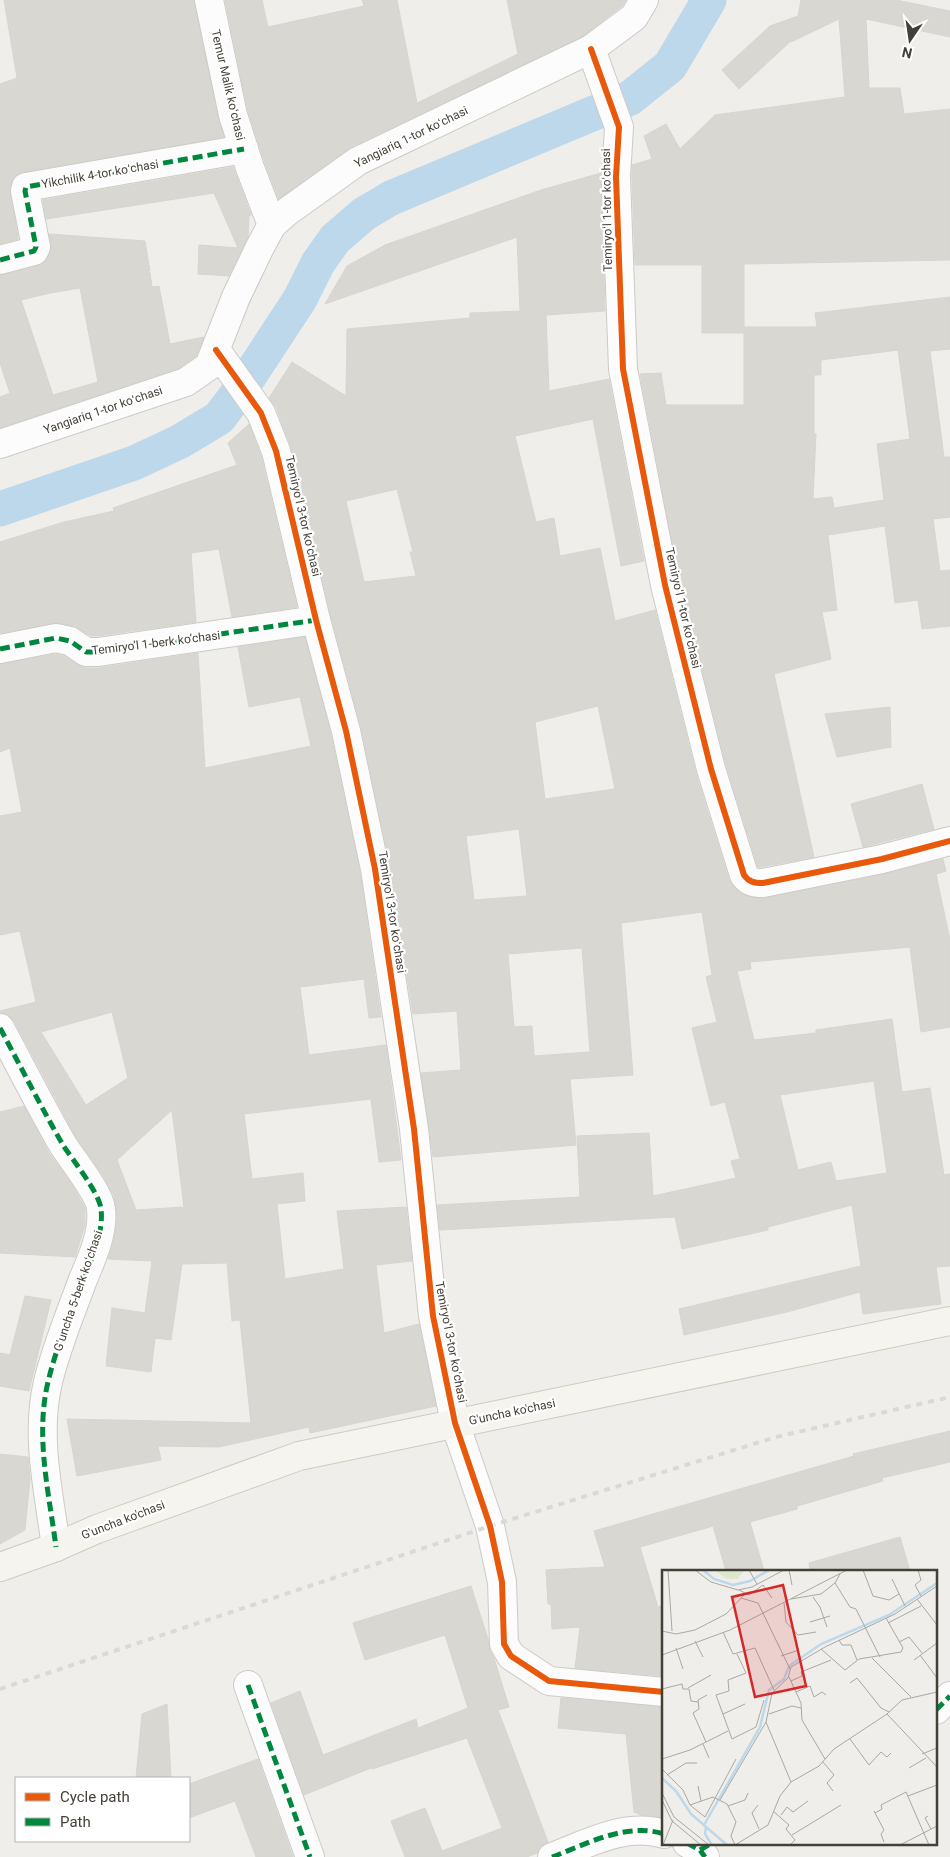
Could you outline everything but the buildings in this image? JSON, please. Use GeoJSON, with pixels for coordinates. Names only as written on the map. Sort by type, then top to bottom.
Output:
{"type":"FeatureCollection","features":[{"type":"Feature","properties":{"kind":"street","name":"Temur Malik koʻchasi"},"geometry":{"type":"LineString","coordinates":[[209,0],[233,115],[272,225]]}},
{"type":"Feature","properties":{"kind":"street","name":"Yangiariq 1-tor koʻchasi"},"geometry":{"type":"LineString","coordinates":[[0,444],[186,382],[220,356],[236,297],[272,225],[288,210],[358,161],[594,61],[634,17],[644,0]]}},
{"type":"Feature","properties":{"kind":"street","name":"Temiryoʻl 1-tor koʻchasi"},"geometry":{"type":"LineString","coordinates":[[594,61],[619,127],[616,177],[623,369],[665,585],[711,769],[744,875],[748,881],[762,883],[882,859],[950,841]]}},
{"type":"Feature","properties":{"kind":"street","name":"Yikchilik 4-tor koʻchasi"},"geometry":{"type":"LineString","coordinates":[[0,260],[34,251],[36,247],[25,191],[26,187],[244,149]]}},
{"type":"Feature","properties":{"kind":"street","name":"Temiryoʻl 3-tor koʻchasi"},"geometry":{"type":"LineString","coordinates":[[220,356],[261,414],[276,451],[316,620],[346,731],[375,869],[414,1129],[432,1316],[455,1423],[490,1526],[502,1582],[504,1644],[511,1656],[549,1682],[662,1692]]}},
{"type":"Feature","properties":{"kind":"street","name":"Temiryoʼl 1-berk koʼchasi"},"geometry":{"type":"LineString","coordinates":[[0,649],[56,638],[70,641],[86,652],[98,652],[316,620]]}},
{"type":"Feature","properties":{"kind":"street","name":"Gʻuncha 5-berk koʻchasi"},"geometry":{"type":"LineString","coordinates":[[0,1028],[63,1144],[94,1192],[101,1208],[100,1228],[92,1256],[60,1343],[48,1384],[43,1417],[42,1439],[56,1547]]}},
{"type":"Feature","properties":{"kind":"street","name":"G'uncha ko'chasi"},"geometry":{"type":"LineString","coordinates":[[0,1567],[56,1547],[97,1529],[300,1456],[950,1321]]}},
{"type":"Feature","properties":{"kind":"street"},"geometry":{"type":"LineString","coordinates":[[248,1686],[310,1857]]}},
{"type":"Feature","properties":{"kind":"street"},"geometry":{"type":"LineString","coordinates":[[938,1708],[950,1696]]}},
{"type":"Feature","properties":{"kind":"street"},"geometry":{"type":"LineString","coordinates":[[552,1857],[612,1834],[634,1830],[662,1834]]}},
{"type":"Feature","properties":{"kind":"waterway"},"geometry":{"type":"LineString","coordinates":[[0,509],[134,463],[179,442],[219,418],[241,389],[300,299],[318,263],[335,239],[364,214],[391,198],[630,98],[670,66],[709,0]]}},
{"type":"Feature","properties":{"kind":"railway"},"geometry":{"type":"LineString","coordinates":[[0,1689],[490,1526],[776,1437],[950,1397]]}},
{"type":"Feature","properties":{"kind":"marked path"},"geometry":{"type":"LineString","coordinates":[[0,260],[34,251],[36,247],[25,191],[26,187],[244,149]]}},
{"type":"Feature","properties":{"kind":"marked path"},"geometry":{"type":"LineString","coordinates":[[0,649],[56,638],[70,641],[86,652],[98,652],[316,620]]}},
{"type":"Feature","properties":{"kind":"marked path"},"geometry":{"type":"LineString","coordinates":[[0,1028],[63,1145],[96,1195],[101,1209],[99,1237],[59,1344],[44,1402],[44,1465],[56,1547]]}},
{"type":"Feature","properties":{"kind":"marked path"},"geometry":{"type":"LineString","coordinates":[[248,1685],[310,1857]]}},
{"type":"Feature","properties":{"kind":"marked path"},"geometry":{"type":"LineString","coordinates":[[938,1708],[950,1696]]}},
{"type":"Feature","properties":{"kind":"marked path"},"geometry":{"type":"LineString","coordinates":[[552,1857],[607,1836],[621,1833],[650,1831],[662,1834]]}},
{"type":"Feature","properties":{"kind":"marked path"},"geometry":{"type":"LineString","coordinates":[[689,1844],[700,1850],[705,1857]]}},
{"type":"Feature","properties":{"kind":"marked path"},"geometry":{"type":"LineString","coordinates":[[700,1850],[710,1844]]}},
{"type":"Feature","properties":{"kind":"cycle path"},"geometry":{"type":"LineString","coordinates":[[591,49],[619,127],[616,177],[623,369],[665,585],[711,769],[744,875],[752,882],[763,883],[882,859],[950,841]]}},
{"type":"Feature","properties":{"kind":"cycle path"},"geometry":{"type":"LineString","coordinates":[[216,350],[261,413],[276,451],[316,620],[346,731],[375,869],[414,1129],[433,1316],[455,1423],[490,1526],[502,1582],[504,1644],[511,1656],[549,1681],[662,1692]]}}]}
